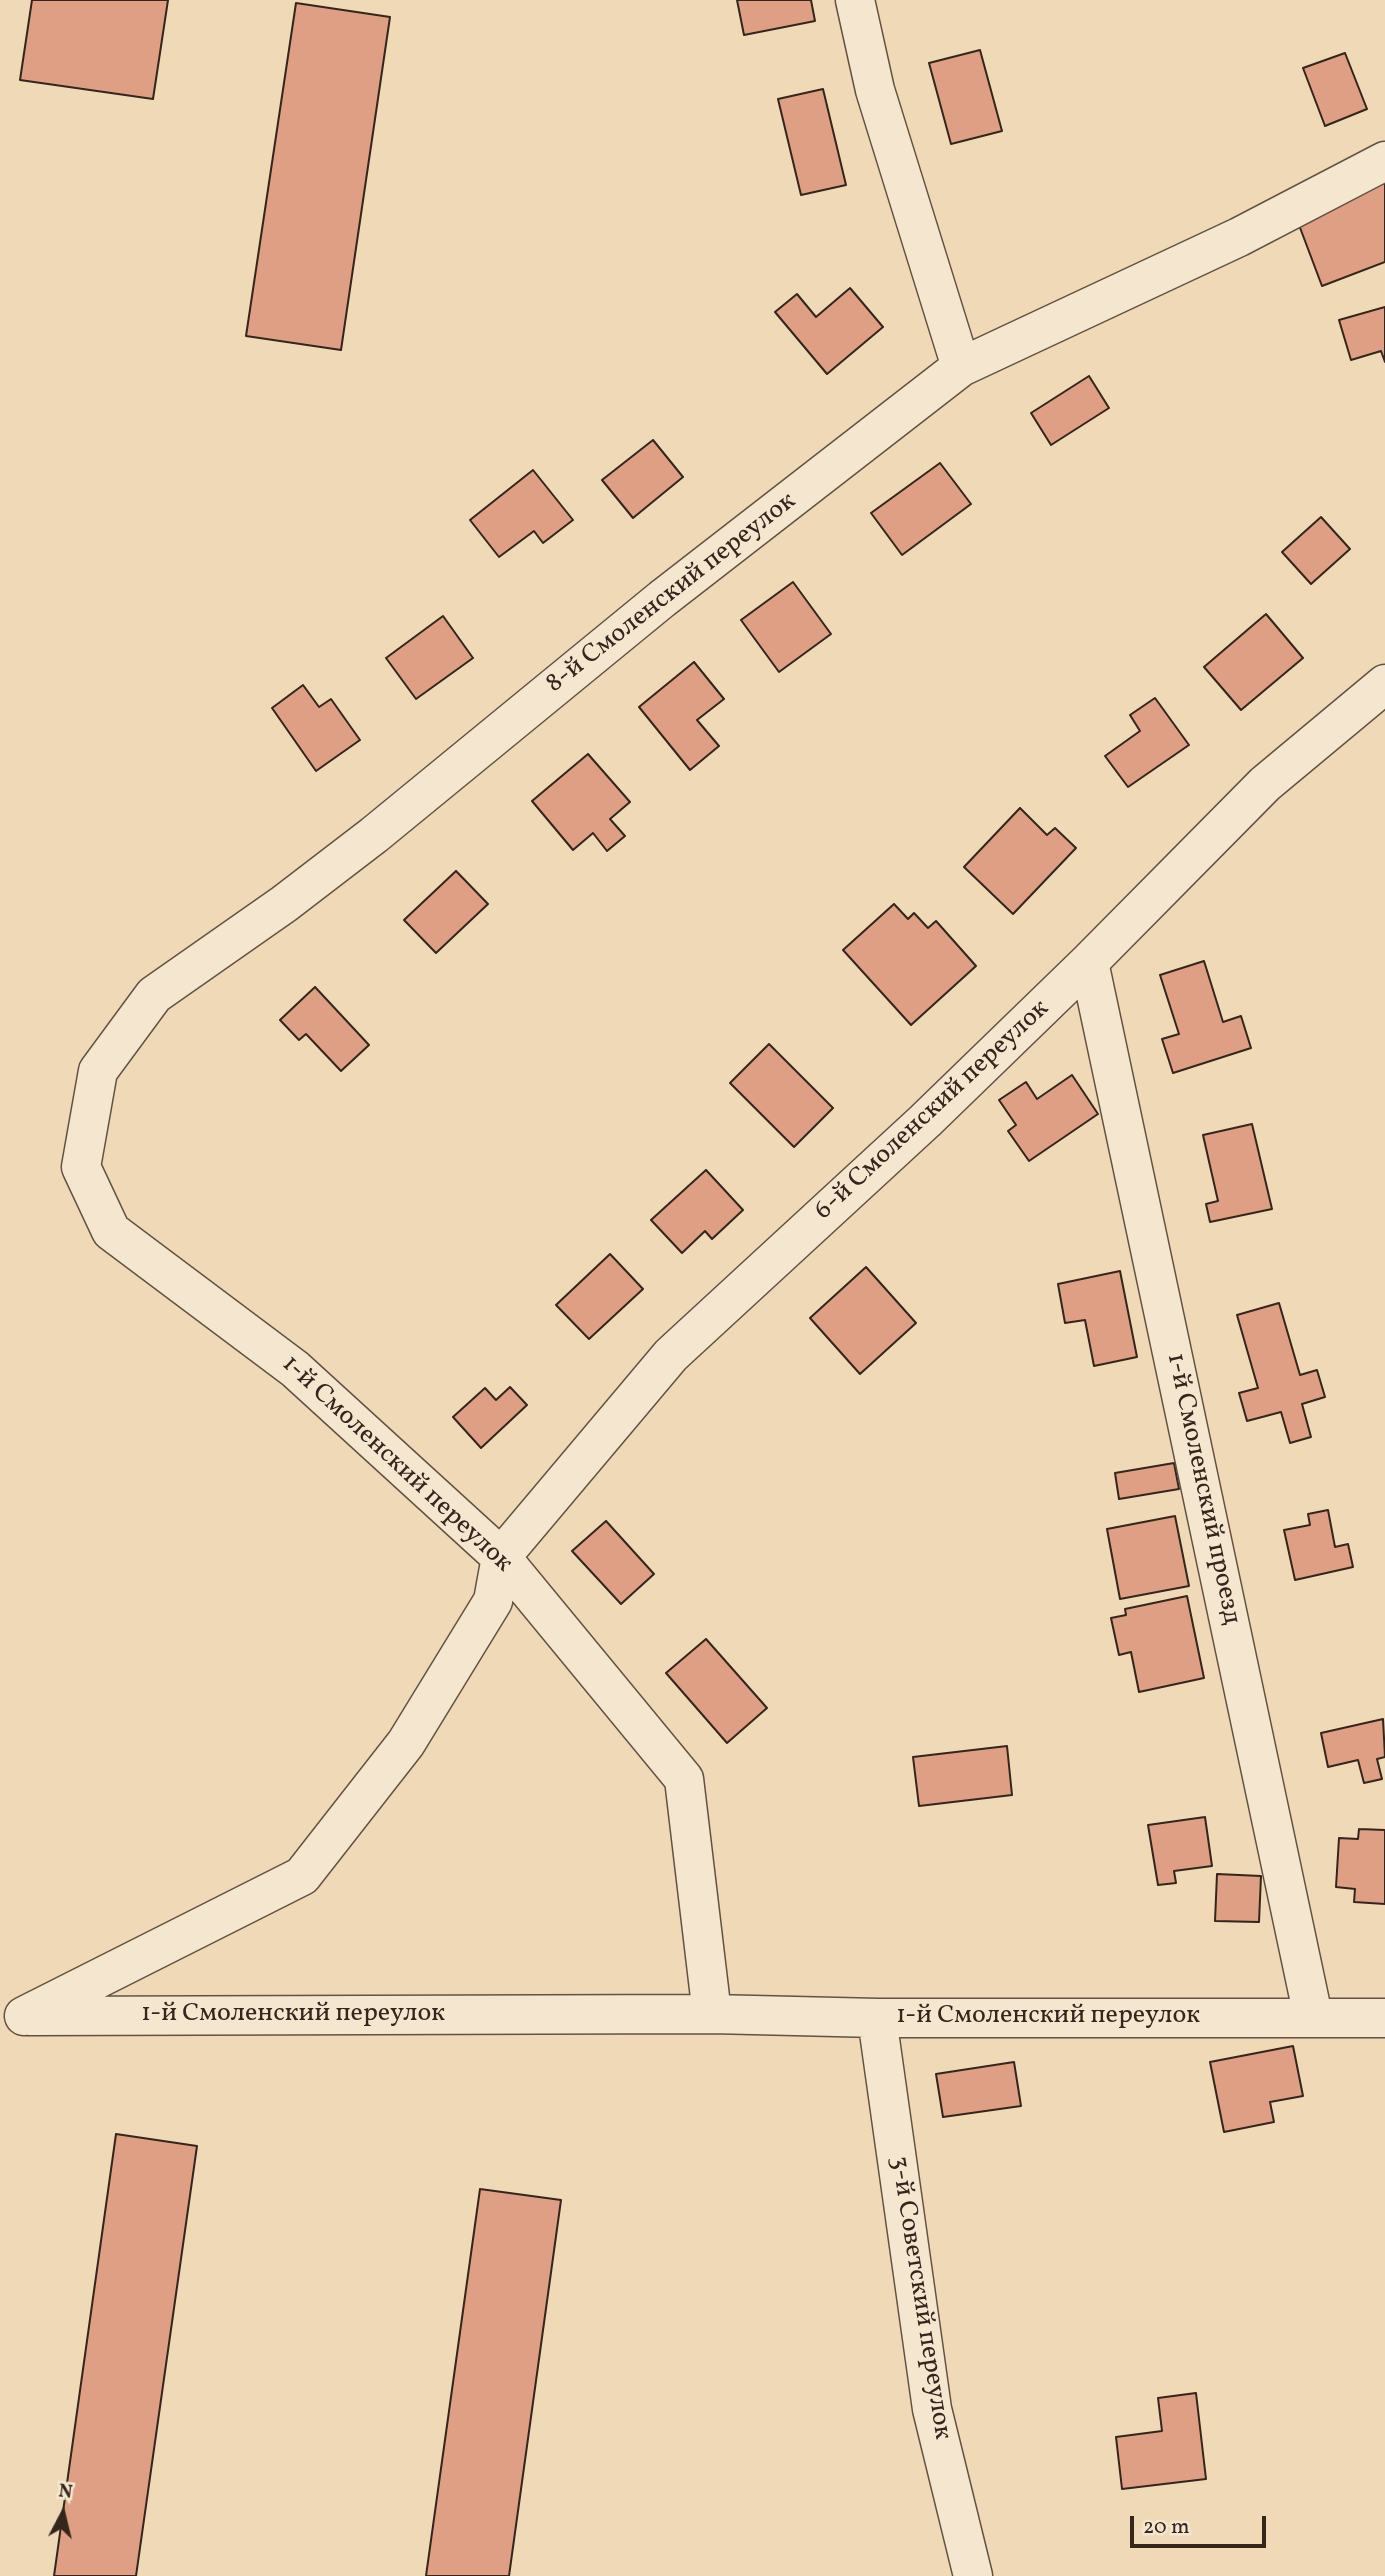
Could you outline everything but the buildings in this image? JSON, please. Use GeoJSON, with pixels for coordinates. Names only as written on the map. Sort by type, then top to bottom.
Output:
{"type":"FeatureCollection","features":[{"type":"Feature","properties":{"kind":"street"},"geometry":{"type":"LineString","coordinates":[[855,0],[875,90],[961,368]]}},
{"type":"Feature","properties":{"kind":"street","name":"8-й Смоленский переулок"},"geometry":{"type":"LineString","coordinates":[[98,1071],[154,995],[284,904],[374,835],[662,599],[961,368],[1239,237],[1385,161]]}},
{"type":"Feature","properties":{"kind":"street","name":"6-й Смоленский переулок"},"geometry":{"type":"LineString","coordinates":[[501,1557],[671,1355],[925,1121],[1089,962],[1265,783],[1385,684]]}},
{"type":"Feature","properties":{"kind":"street","name":"1-й Смоленский проезд"},"geometry":{"type":"LineString","coordinates":[[1089,962],[1313,2016]]}},
{"type":"Feature","properties":{"kind":"street","name":"1-й Смоленский переулок"},"geometry":{"type":"LineString","coordinates":[[98,1071],[81,1167],[111,1231],[295,1369],[501,1557],[684,1779],[712,2014]]}},
{"type":"Feature","properties":{"kind":"street"},"geometry":{"type":"LineString","coordinates":[[12,2016],[302,1876],[406,1743],[493,1601],[501,1557]]}},
{"type":"Feature","properties":{"kind":"street","name":"1-й Смоленский переулок"},"geometry":{"type":"LineString","coordinates":[[12,2016],[712,2014],[877,2018],[1385,2018]]}},
{"type":"Feature","properties":{"kind":"street","name":"3-й Советский переулок"},"geometry":{"type":"LineString","coordinates":[[877,2018],[932,2409],[973,2576]]}}]}
